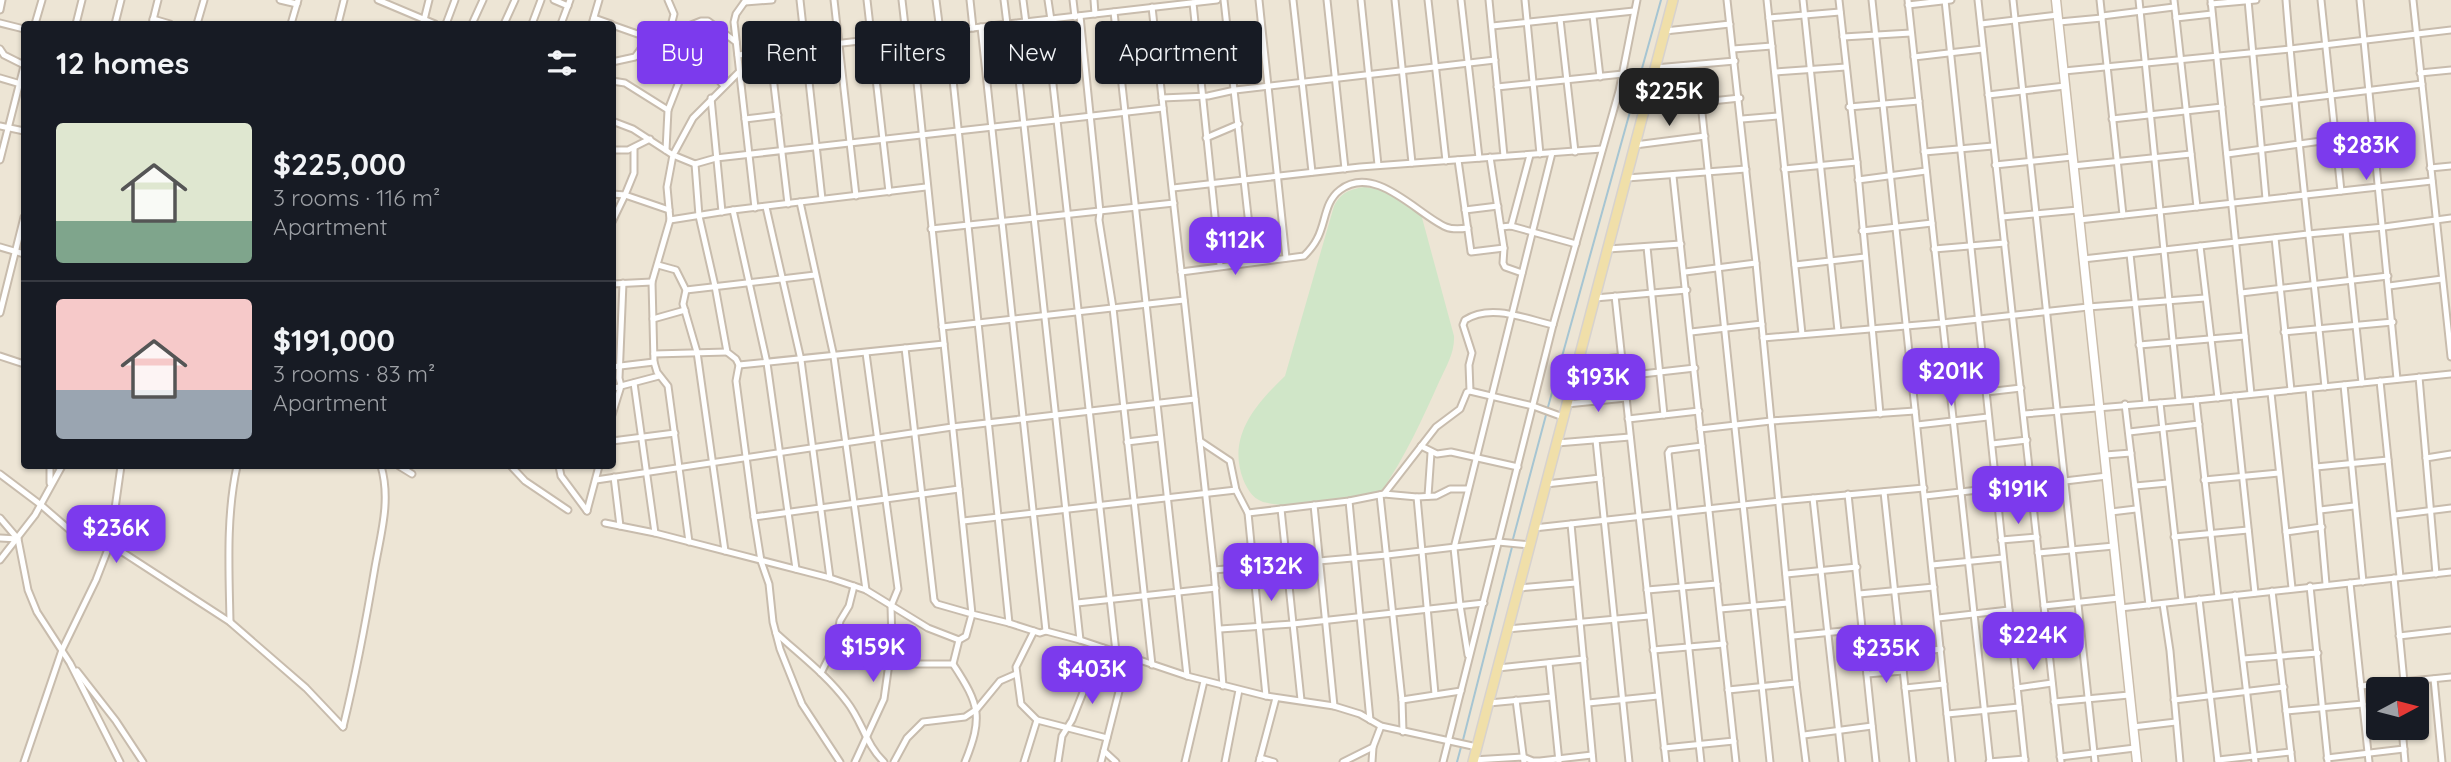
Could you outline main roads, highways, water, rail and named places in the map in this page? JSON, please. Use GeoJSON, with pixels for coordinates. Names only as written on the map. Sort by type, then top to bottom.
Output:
{"type":"FeatureCollection","features":[{"type":"Feature","properties":{"kind":"main road"},"geometry":{"type":"LineString","coordinates":[[1473,761],[1673,0]]}},
{"type":"Feature","properties":{"kind":"waterway"},"geometry":{"type":"LineString","coordinates":[[1548,407],[1661,0]]}},
{"type":"Feature","properties":{"kind":"waterway"},"geometry":{"type":"LineString","coordinates":[[1513,539],[1546,415]]}},
{"type":"Feature","properties":{"kind":"waterway"},"geometry":{"type":"LineString","coordinates":[[1463,740],[1512,547]]}},
{"type":"Feature","properties":{"kind":"waterway"},"geometry":{"type":"LineString","coordinates":[[1457,762],[1461,747]]}}]}
